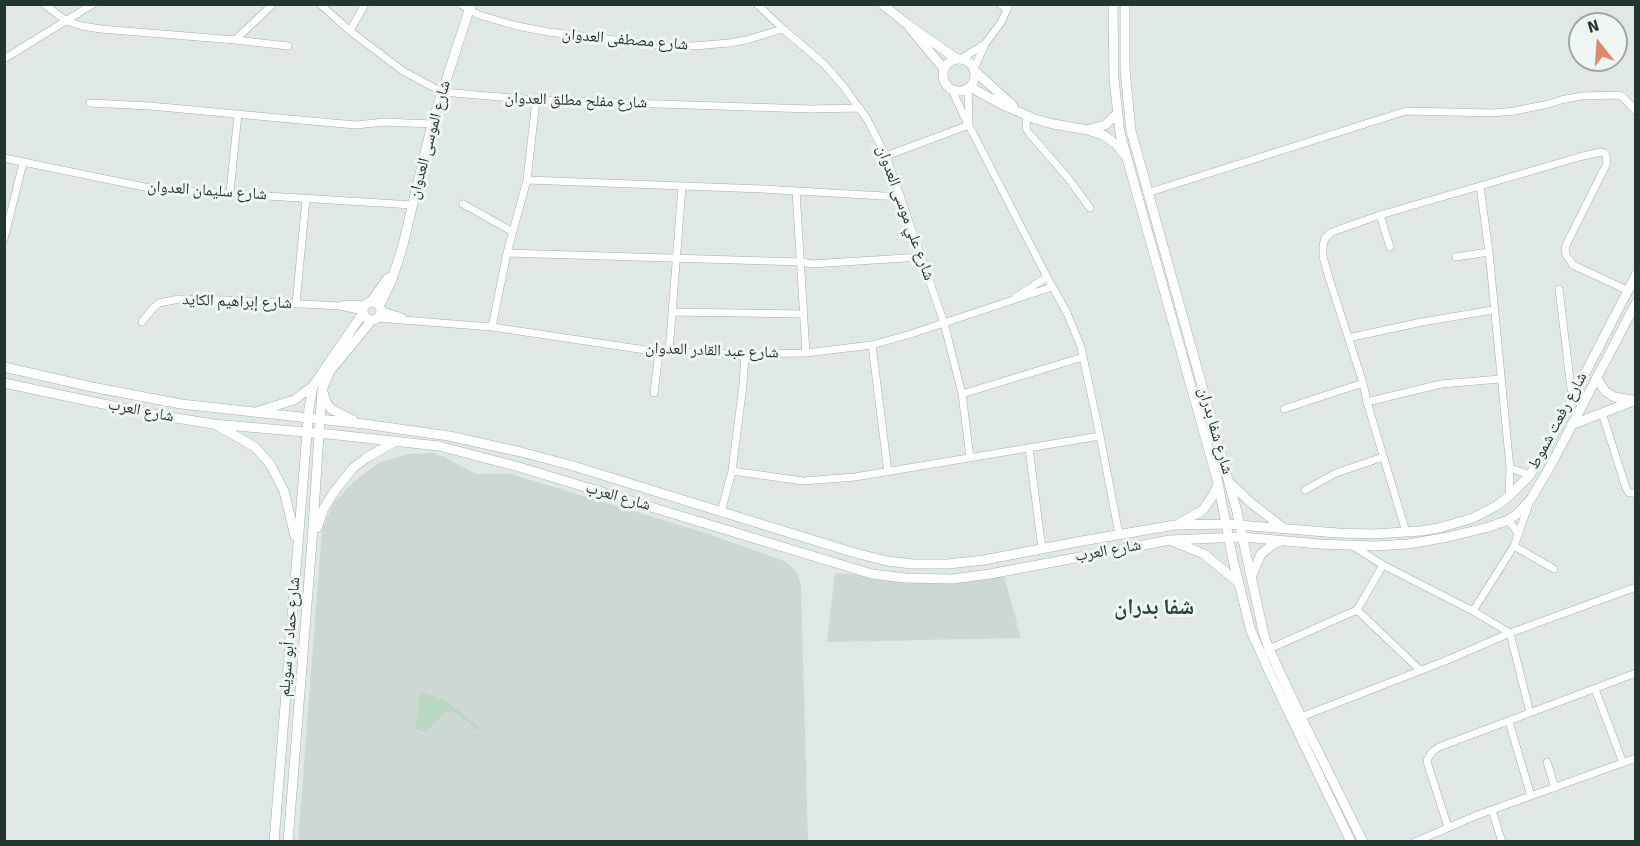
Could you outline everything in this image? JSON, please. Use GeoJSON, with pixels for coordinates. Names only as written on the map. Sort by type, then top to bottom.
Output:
{"type":"FeatureCollection","features":[{"type":"Feature","properties":{"kind":"main road"},"geometry":{"type":"LineString","coordinates":[[882,4],[959,59],[969,62],[1023,114]]}},
{"type":"Feature","properties":{"kind":"main road","name":"شارع شفا بدران"},"geometry":{"type":"LineString","coordinates":[[1113,4],[1114,79],[1120,133],[1218,483],[1251,632],[1351,842]]}},
{"type":"Feature","properties":{"kind":"main road","name":"شارع شفا بدران"},"geometry":{"type":"LineString","coordinates":[[1125,4],[1125,70],[1129,121],[1147,193],[1230,483],[1259,617],[1269,650],[1363,842]]}},
{"type":"Feature","properties":{"kind":"main road","name":"شارع الموسى العدوان"},"geometry":{"type":"LineString","coordinates":[[306,432],[307,418],[318,388],[391,282],[402,249],[432,124],[470,7]]}},
{"type":"Feature","properties":{"kind":"main road"},"geometry":{"type":"LineString","coordinates":[[907,24],[944,69]]}},
{"type":"Feature","properties":{"kind":"main road"},"geometry":{"type":"LineString","coordinates":[[959,59],[949,62],[944,69],[943,77],[946,85],[952,90],[960,92],[969,88],[975,80],[975,70]]}},
{"type":"Feature","properties":{"kind":"main road"},"geometry":{"type":"LineString","coordinates":[[969,88],[1042,122],[1088,130],[1110,139],[1126,156]]}},
{"type":"Feature","properties":{"kind":"main road"},"geometry":{"type":"LineString","coordinates":[[1088,130],[1105,125],[1118,114]]}},
{"type":"Feature","properties":{"kind":"main road","name":"شارع رفعت شموط"},"geometry":{"type":"LineString","coordinates":[[1226,524],[1349,534],[1406,532],[1439,528],[1486,512],[1509,496],[1530,475],[1547,447],[1635,275]]}},
{"type":"Feature","properties":{"kind":"main road","name":"شارع رفعت شموط"},"geometry":{"type":"LineString","coordinates":[[1229,537],[1353,546],[1392,545],[1466,533],[1508,520],[1531,499],[1597,379],[1635,303]]}},
{"type":"Feature","properties":{"kind":"main road","name":"شارع العرب"},"geometry":{"type":"LineString","coordinates":[[4,366],[151,399],[449,436],[521,452],[887,561],[912,564],[968,562],[1175,525],[1226,524]]}},
{"type":"Feature","properties":{"kind":"main road"},"geometry":{"type":"LineString","coordinates":[[1597,379],[1605,391],[1614,397],[1635,400]]}},
{"type":"Feature","properties":{"kind":"main road","name":"شارع العرب"},"geometry":{"type":"LineString","coordinates":[[4,383],[146,413],[213,424],[439,446],[661,509],[872,574],[933,580],[970,577],[1170,540],[1229,537]]}},
{"type":"Feature","properties":{"kind":"main road","name":"شارع الموسى العدوان"},"geometry":{"type":"LineString","coordinates":[[318,388],[319,433]]}},
{"type":"Feature","properties":{"kind":"main road"},"geometry":{"type":"LineString","coordinates":[[256,412],[294,400],[318,388],[331,409],[364,424]]}},
{"type":"Feature","properties":{"kind":"main road"},"geometry":{"type":"LineString","coordinates":[[1571,425],[1635,400]]}},
{"type":"Feature","properties":{"kind":"main road"},"geometry":{"type":"LineString","coordinates":[[213,424],[255,447],[270,464],[284,491],[297,543]]}},
{"type":"Feature","properties":{"kind":"main road","name":"شارع حماد أبو سويلم"},"geometry":{"type":"LineString","coordinates":[[274,842],[306,432]]}},
{"type":"Feature","properties":{"kind":"main road","name":"شارع حماد أبو سويلم"},"geometry":{"type":"LineString","coordinates":[[288,842],[319,433]]}},
{"type":"Feature","properties":{"kind":"main road"},"geometry":{"type":"LineString","coordinates":[[312,541],[324,508],[353,468],[397,441]]}},
{"type":"Feature","properties":{"kind":"main road"},"geometry":{"type":"LineString","coordinates":[[1175,525],[1203,510],[1214,494],[1218,483]]}},
{"type":"Feature","properties":{"kind":"main road"},"geometry":{"type":"LineString","coordinates":[[1230,483],[1284,529]]}},
{"type":"Feature","properties":{"kind":"main road"},"geometry":{"type":"LineString","coordinates":[[1170,540],[1204,554],[1239,583]]}},
{"type":"Feature","properties":{"kind":"main road"},"geometry":{"type":"LineString","coordinates":[[1251,577],[1261,554],[1282,541]]}},
{"type":"Feature","properties":{"kind":"street"},"geometry":{"type":"LineString","coordinates":[[44,4],[73,25],[288,46]]}},
{"type":"Feature","properties":{"kind":"street"},"geometry":{"type":"LineString","coordinates":[[4,59],[93,4]]}},
{"type":"Feature","properties":{"kind":"street"},"geometry":{"type":"LineString","coordinates":[[235,40],[273,4]]}},
{"type":"Feature","properties":{"kind":"street","name":"شارع مفلح مطلق العدوان"},"geometry":{"type":"LineString","coordinates":[[320,4],[350,31],[403,71],[442,92],[536,100],[811,109],[860,108]]}},
{"type":"Feature","properties":{"kind":"street"},"geometry":{"type":"LineString","coordinates":[[350,31],[365,4]]}},
{"type":"Feature","properties":{"kind":"street","name":"شارع مصطفى العدوان"},"geometry":{"type":"LineString","coordinates":[[460,4],[470,7],[479,15],[549,32],[676,46],[729,43],[783,29]]}},
{"type":"Feature","properties":{"kind":"street","name":"شارع علي موسى العدوان"},"geometry":{"type":"LineString","coordinates":[[757,4],[824,64],[860,108],[886,156],[944,323],[962,394],[970,459]]}},
{"type":"Feature","properties":{"kind":"street"},"geometry":{"type":"LineString","coordinates":[[975,70],[985,44],[1009,7],[1000,4]]}},
{"type":"Feature","properties":{"kind":"street"},"geometry":{"type":"LineString","coordinates":[[959,59],[985,44]]}},
{"type":"Feature","properties":{"kind":"street"},"geometry":{"type":"LineString","coordinates":[[969,88],[969,125]]}},
{"type":"Feature","properties":{"kind":"street"},"geometry":{"type":"LineString","coordinates":[[952,90],[1068,314],[1083,357],[1119,534]]}},
{"type":"Feature","properties":{"kind":"street"},"geometry":{"type":"LineString","coordinates":[[1147,193],[1406,111],[1494,113],[1514,111],[1581,96],[1619,95],[1635,111]]}},
{"type":"Feature","properties":{"kind":"street"},"geometry":{"type":"LineString","coordinates":[[492,327],[507,253],[527,180],[536,100]]}},
{"type":"Feature","properties":{"kind":"street"},"geometry":{"type":"LineString","coordinates":[[90,103],[150,106],[356,125],[384,122],[432,124]]}},
{"type":"Feature","properties":{"kind":"street"},"geometry":{"type":"LineString","coordinates":[[230,192],[238,114]]}},
{"type":"Feature","properties":{"kind":"street"},"geometry":{"type":"LineString","coordinates":[[1023,114],[1029,134],[1068,178],[1090,208]]}},
{"type":"Feature","properties":{"kind":"street"},"geometry":{"type":"LineString","coordinates":[[886,156],[969,125]]}},
{"type":"Feature","properties":{"kind":"street"},"geometry":{"type":"LineString","coordinates":[[1406,532],[1366,402],[1363,383],[1323,257],[1326,238],[1332,232],[1380,215],[1579,157],[1604,153],[1607,163],[1567,243],[1566,255],[1573,265],[1627,290]]}},
{"type":"Feature","properties":{"kind":"street","name":"شارع سليمان العدوان"},"geometry":{"type":"LineString","coordinates":[[4,158],[154,189],[412,205]]}},
{"type":"Feature","properties":{"kind":"street"},"geometry":{"type":"LineString","coordinates":[[4,239],[23,163]]}},
{"type":"Feature","properties":{"kind":"street"},"geometry":{"type":"LineString","coordinates":[[527,180],[901,197]]}},
{"type":"Feature","properties":{"kind":"street"},"geometry":{"type":"LineString","coordinates":[[1480,186],[1489,252],[1510,468],[1509,496]]}},
{"type":"Feature","properties":{"kind":"street"},"geometry":{"type":"LineString","coordinates":[[669,352],[682,187]]}},
{"type":"Feature","properties":{"kind":"street"},"geometry":{"type":"LineString","coordinates":[[796,191],[806,353]]}},
{"type":"Feature","properties":{"kind":"street"},"geometry":{"type":"LineString","coordinates":[[296,304],[306,199]]}},
{"type":"Feature","properties":{"kind":"street"},"geometry":{"type":"LineString","coordinates":[[463,204],[513,232]]}},
{"type":"Feature","properties":{"kind":"street"},"geometry":{"type":"LineString","coordinates":[[1380,215],[1390,247]]}},
{"type":"Feature","properties":{"kind":"street"},"geometry":{"type":"LineString","coordinates":[[1456,257],[1489,252]]}},
{"type":"Feature","properties":{"kind":"street"},"geometry":{"type":"LineString","coordinates":[[507,253],[812,264],[921,257]]}},
{"type":"Feature","properties":{"kind":"street","name":"شارع عبد القادر العدوان"},"geometry":{"type":"LineString","coordinates":[[1012,300],[1047,277]]}},
{"type":"Feature","properties":{"kind":"street","name":"شارع عبد القادر العدوان"},"geometry":{"type":"LineString","coordinates":[[371,311],[407,320],[492,327],[659,352],[806,353],[872,345],[1052,287]]}},
{"type":"Feature","properties":{"kind":"street"},"geometry":{"type":"LineString","coordinates":[[1559,289],[1572,397]]}},
{"type":"Feature","properties":{"kind":"street","name":"شارع إبراهيم الكايد"},"geometry":{"type":"LineString","coordinates":[[142,322],[159,303],[172,300],[225,300],[340,306],[345,304],[371,311]]}},
{"type":"Feature","properties":{"kind":"street"},"geometry":{"type":"LineString","coordinates":[[1348,338],[1493,310]]}},
{"type":"Feature","properties":{"kind":"street"},"geometry":{"type":"LineString","coordinates":[[672,312],[804,314]]}},
{"type":"Feature","properties":{"kind":"street"},"geometry":{"type":"LineString","coordinates":[[872,345],[888,472]]}},
{"type":"Feature","properties":{"kind":"street"},"geometry":{"type":"LineString","coordinates":[[654,393],[659,352]]}},
{"type":"Feature","properties":{"kind":"street"},"geometry":{"type":"LineString","coordinates":[[722,512],[732,471],[743,385],[744,354]]}},
{"type":"Feature","properties":{"kind":"street"},"geometry":{"type":"LineString","coordinates":[[962,394],[1083,357]]}},
{"type":"Feature","properties":{"kind":"street"},"geometry":{"type":"LineString","coordinates":[[1366,402],[1441,384],[1500,379]]}},
{"type":"Feature","properties":{"kind":"street"},"geometry":{"type":"LineString","coordinates":[[1284,409],[1363,383]]}},
{"type":"Feature","properties":{"kind":"street"},"geometry":{"type":"LineString","coordinates":[[1602,413],[1626,488],[1629,493],[1635,494]]}},
{"type":"Feature","properties":{"kind":"street"},"geometry":{"type":"LineString","coordinates":[[732,471],[803,481],[855,477],[1100,436]]}},
{"type":"Feature","properties":{"kind":"street"},"geometry":{"type":"LineString","coordinates":[[1029,448],[1042,549]]}},
{"type":"Feature","properties":{"kind":"street"},"geometry":{"type":"LineString","coordinates":[[1305,490],[1336,473],[1383,457]]}},
{"type":"Feature","properties":{"kind":"street"},"geometry":{"type":"LineString","coordinates":[[1510,468],[1530,475]]}},
{"type":"Feature","properties":{"kind":"street"},"geometry":{"type":"LineString","coordinates":[[1473,610],[1514,546],[1531,499]]}},
{"type":"Feature","properties":{"kind":"street"},"geometry":{"type":"LineString","coordinates":[[1508,520],[1519,534]]}},
{"type":"Feature","properties":{"kind":"street"},"geometry":{"type":"LineString","coordinates":[[1353,546],[1383,565],[1473,610],[1510,633],[1530,713]]}},
{"type":"Feature","properties":{"kind":"street"},"geometry":{"type":"LineString","coordinates":[[1514,546],[1554,569]]}},
{"type":"Feature","properties":{"kind":"street"},"geometry":{"type":"LineString","coordinates":[[1269,650],[1357,610],[1383,565]]}},
{"type":"Feature","properties":{"kind":"street"},"geometry":{"type":"LineString","coordinates":[[1301,717],[1510,633],[1635,587]]}},
{"type":"Feature","properties":{"kind":"street"},"geometry":{"type":"LineString","coordinates":[[1357,610],[1419,670]]}},
{"type":"Feature","properties":{"kind":"street"},"geometry":{"type":"LineString","coordinates":[[1448,827],[1428,765],[1429,755],[1439,747],[1635,673]]}},
{"type":"Feature","properties":{"kind":"street"},"geometry":{"type":"LineString","coordinates":[[1595,689],[1623,763]]}},
{"type":"Feature","properties":{"kind":"street"},"geometry":{"type":"LineString","coordinates":[[1509,722],[1531,796]]}},
{"type":"Feature","properties":{"kind":"street"},"geometry":{"type":"LineString","coordinates":[[1415,842],[1492,810],[1635,758]]}},
{"type":"Feature","properties":{"kind":"street"},"geometry":{"type":"LineString","coordinates":[[1547,762],[1554,788]]}},
{"type":"Feature","properties":{"kind":"street"},"geometry":{"type":"LineString","coordinates":[[1492,810],[1502,842]]}},
{"type":"Feature","properties":{"kind":"shaded area"},"geometry":{"type":"Polygon","coordinates":[[[433,453],[476,474],[511,474],[699,531],[782,560],[791,566],[797,573],[801,585],[808,841],[298,842],[322,529],[333,504],[352,483],[380,462],[409,454],[433,453]]]}},
{"type":"Feature","properties":{"kind":"shaded area"},"geometry":{"type":"Polygon","coordinates":[[[835,573],[948,582],[1004,576],[1021,638],[827,642],[835,573]]]}},
{"type":"Feature","properties":{"kind":"green space"},"geometry":{"type":"Polygon","coordinates":[[[420,691],[446,701],[480,728],[478,730],[453,711],[444,713],[426,732],[416,729],[420,691]]]}},
{"type":"Feature","properties":{"kind":"district","name":"شفا بدران"},"geometry":{"type":"Point","coordinates":[1154,608]}}]}
